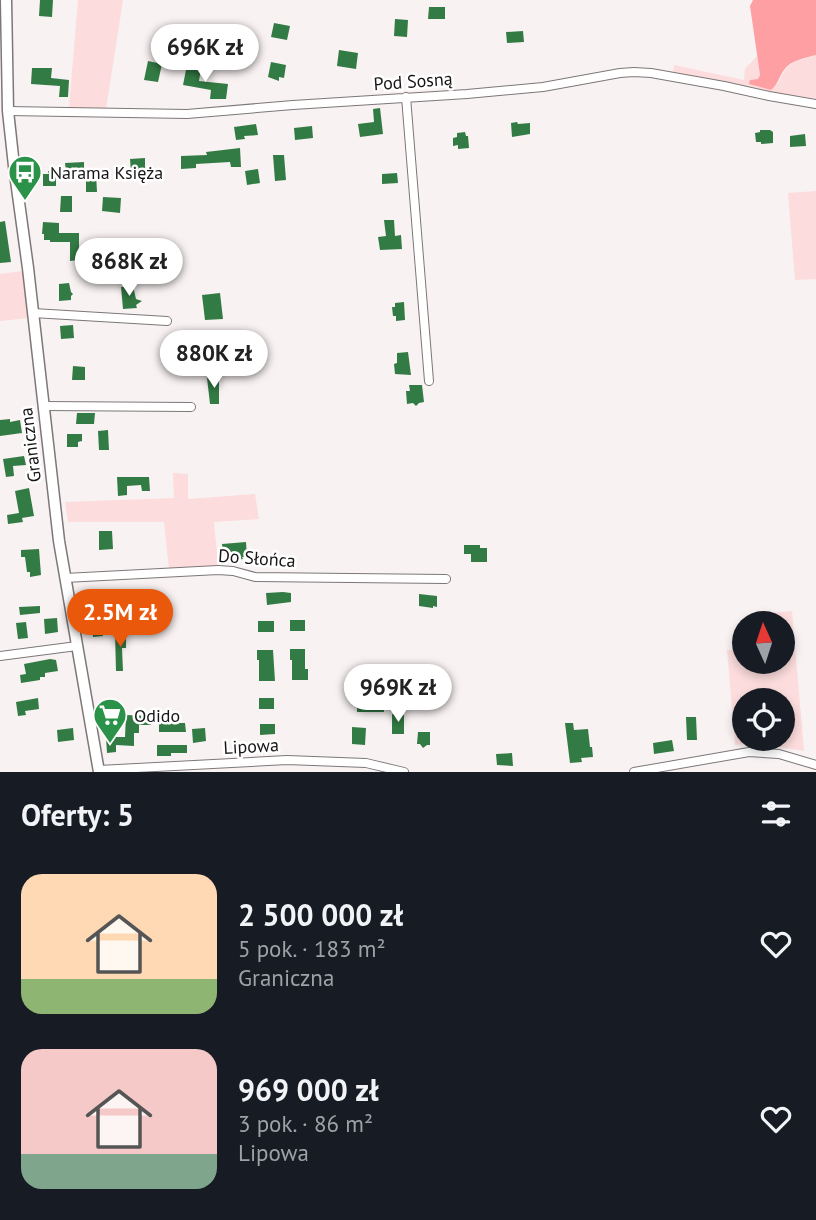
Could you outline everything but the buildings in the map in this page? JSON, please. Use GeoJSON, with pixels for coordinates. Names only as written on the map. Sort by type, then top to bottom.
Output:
{"type":"FeatureCollection","features":[{"type":"Feature","properties":{"kind":"street","name":"Graniczna"},"geometry":{"type":"LineString","coordinates":[[6,0],[8,111],[59,541],[99,771]]}},
{"type":"Feature","properties":{"kind":"street","name":"Pod Sosną"},"geometry":{"type":"LineString","coordinates":[[8,111],[187,114],[543,87],[634,72],[816,104]]}},
{"type":"Feature","properties":{"kind":"street"},"geometry":{"type":"LineString","coordinates":[[406,97],[429,381]]}},
{"type":"Feature","properties":{"kind":"street"},"geometry":{"type":"LineString","coordinates":[[33,313],[167,321]]}},
{"type":"Feature","properties":{"kind":"street"},"geometry":{"type":"LineString","coordinates":[[43,405],[191,407]]}},
{"type":"Feature","properties":{"kind":"street","name":"Do Słońca"},"geometry":{"type":"LineString","coordinates":[[65,578],[233,570],[255,577],[446,579]]}},
{"type":"Feature","properties":{"kind":"street"},"geometry":{"type":"LineString","coordinates":[[0,656],[77,646]]}},
{"type":"Feature","properties":{"kind":"street"},"geometry":{"type":"LineString","coordinates":[[634,772],[749,752],[779,754],[816,765]]}},
{"type":"Feature","properties":{"kind":"street","name":"Lipowa"},"geometry":{"type":"LineString","coordinates":[[99,771],[287,760],[366,763],[404,772]]}},
{"type":"Feature","properties":{"kind":"shaded area"},"geometry":{"type":"Polygon","coordinates":[[[78,0],[123,0],[106,109],[69,108],[78,0]]]}},
{"type":"Feature","properties":{"kind":"shaded area"},"geometry":{"type":"Polygon","coordinates":[[[753,0],[816,0],[816,55],[790,64],[771,90],[749,84],[750,80],[758,79],[760,75],[750,6],[753,0]]]}},
{"type":"Feature","properties":{"kind":"shaded area"},"geometry":{"type":"Polygon","coordinates":[[[816,55],[816,99],[757,90],[673,72],[674,65],[744,80],[745,69],[757,56],[760,75],[758,79],[778,84],[792,64],[816,55]]]}},
{"type":"Feature","properties":{"kind":"shaded area"},"geometry":{"type":"Polygon","coordinates":[[[816,191],[816,279],[795,280],[788,193],[816,191]]]}},
{"type":"Feature","properties":{"kind":"shaded area"},"geometry":{"type":"Polygon","coordinates":[[[23,271],[29,318],[0,321],[0,274],[23,271]]]}},
{"type":"Feature","properties":{"kind":"shaded area"},"geometry":{"type":"Polygon","coordinates":[[[173,473],[188,474],[188,499],[255,494],[259,519],[214,522],[218,566],[169,569],[164,522],[68,522],[65,502],[174,498],[173,473]]]}},
{"type":"Feature","properties":{"kind":"shaded area"},"geometry":{"type":"Polygon","coordinates":[[[795,646],[804,751],[795,750],[795,688],[732,688],[732,709],[727,650],[732,650],[732,674],[795,674],[795,646]]]}},
{"type":"Feature","properties":{"kind":"place","name":"Narama Księża"},"geometry":{"type":"Point","coordinates":[25,202]}},
{"type":"Feature","properties":{"kind":"place","name":"Odido"},"geometry":{"type":"Point","coordinates":[110,745]}}]}
